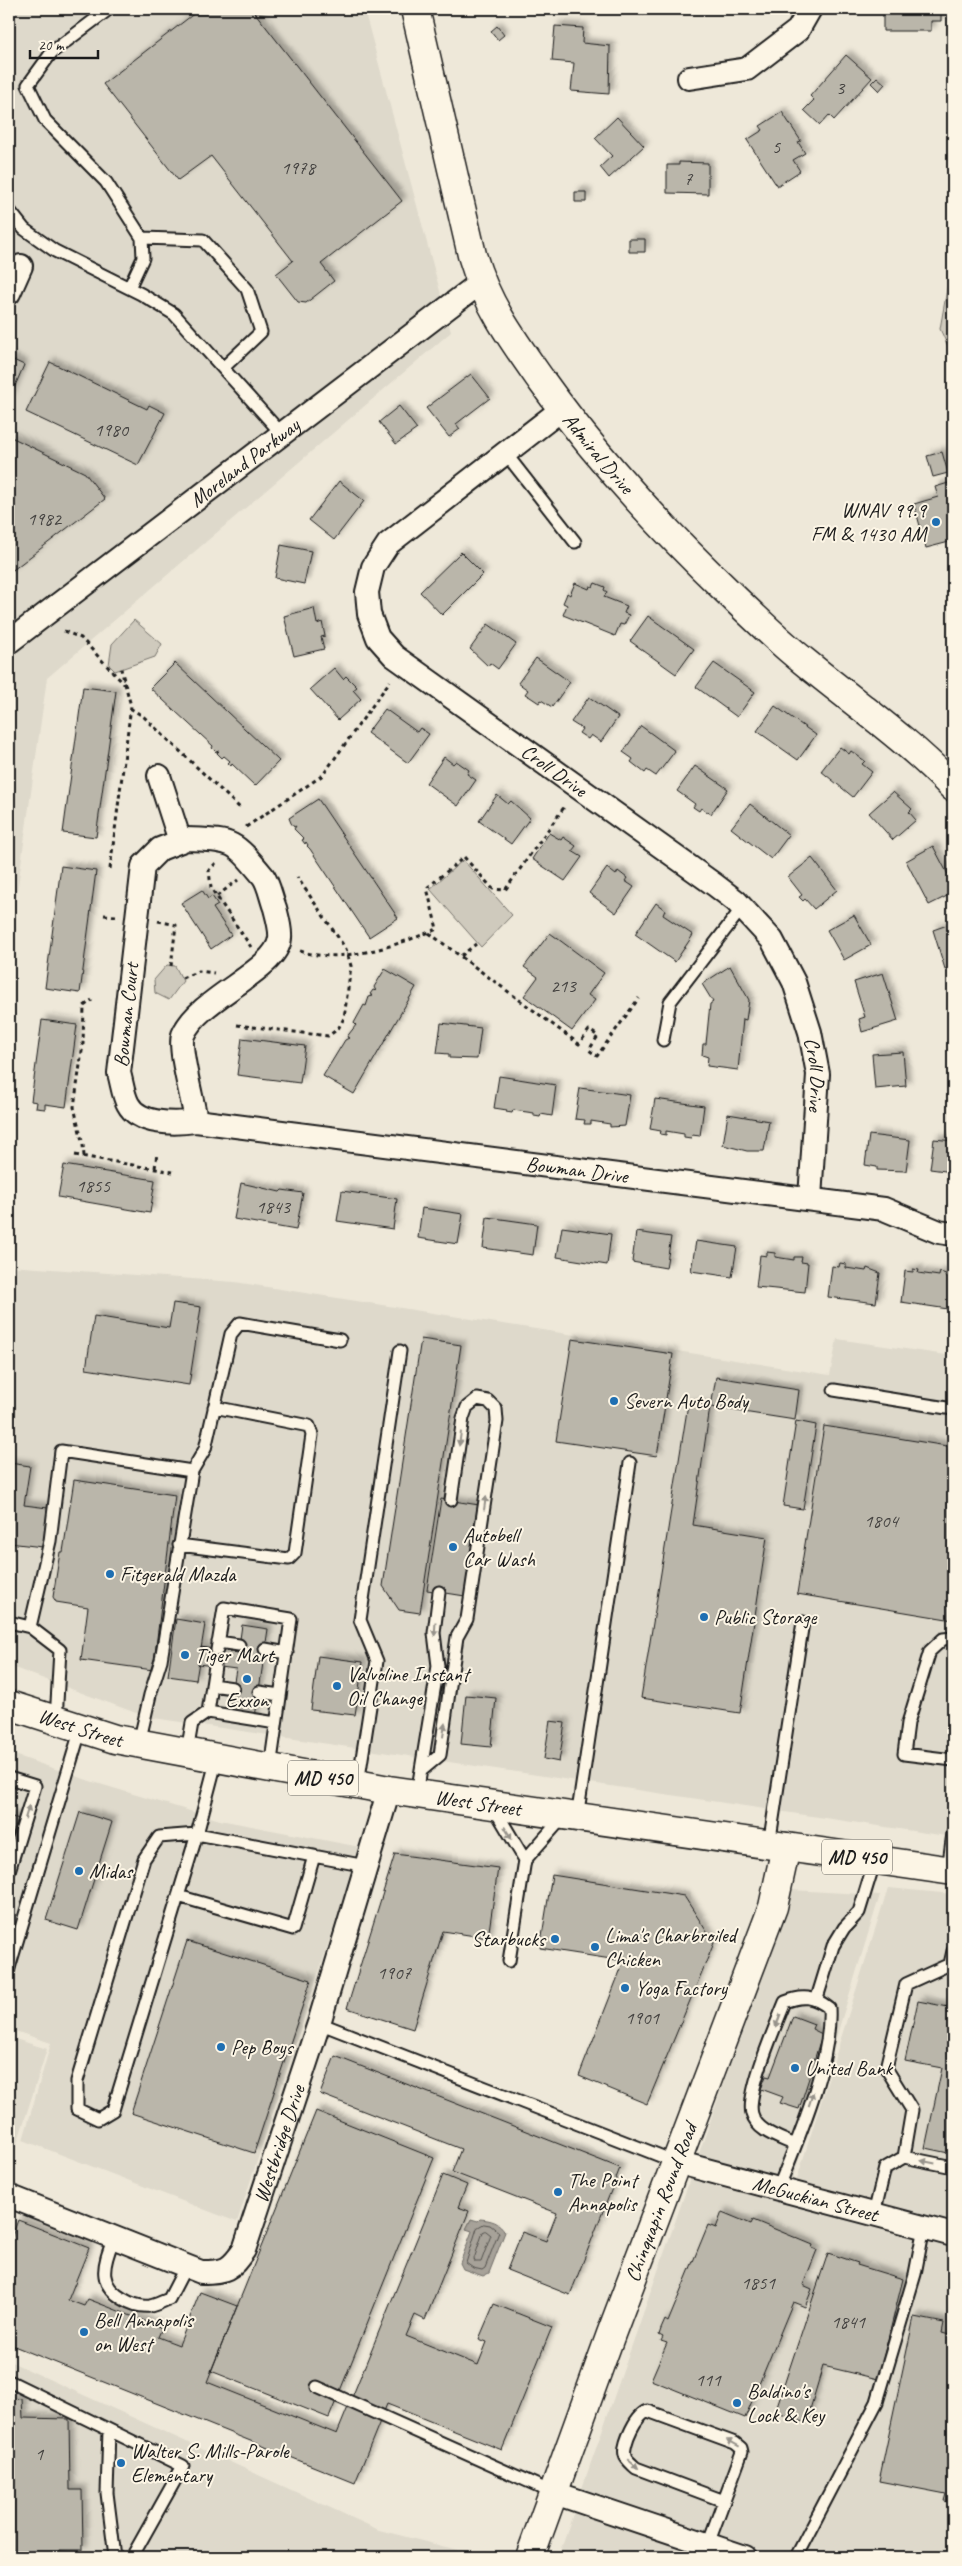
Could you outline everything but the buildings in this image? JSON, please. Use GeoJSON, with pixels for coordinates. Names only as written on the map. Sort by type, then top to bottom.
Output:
{"type":"FeatureCollection","features":[{"type":"Feature","properties":{"kind":"main road","name":"Admiral Drive"},"geometry":{"type":"LineString","coordinates":[[416,9],[480,283],[506,330],[562,409],[637,501],[669,535],[774,636],[805,663],[909,744],[953,786]]}},
{"type":"Feature","properties":{"kind":"main road","name":"West Street"},"geometry":{"type":"LineString","coordinates":[[9,1705],[115,1739],[389,1790],[420,1782],[492,1805],[951,1870]]}},
{"type":"Feature","properties":{"kind":"main road","name":"Chinquapin Round Road"},"geometry":{"type":"LineString","coordinates":[[530,2557],[552,2492],[773,1907],[777,1846]]}},
{"type":"Feature","properties":{"kind":"street"},"geometry":{"type":"LineString","coordinates":[[689,78],[747,69],[798,30],[810,9]]}},
{"type":"Feature","properties":{"kind":"street"},"geometry":{"type":"LineString","coordinates":[[9,292],[21,266]]}},
{"type":"Feature","properties":{"kind":"street","name":"Moreland Parkway"},"geometry":{"type":"LineString","coordinates":[[9,642],[480,283]]}},
{"type":"Feature","properties":{"kind":"street","name":"Croll Drive"},"geometry":{"type":"LineString","coordinates":[[562,409],[388,544],[373,567],[367,592],[369,614],[378,638],[394,656],[708,879],[742,908],[772,940],[794,982],[810,1032],[818,1074],[810,1198]]}},
{"type":"Feature","properties":{"kind":"street"},"geometry":{"type":"LineString","coordinates":[[159,776],[180,841]]}},
{"type":"Feature","properties":{"kind":"street","name":"Bowman Court"},"geometry":{"type":"LineString","coordinates":[[210,840],[232,843],[243,850],[266,880],[277,914],[280,939],[267,962],[231,986],[193,1017],[182,1038],[196,1122],[180,1123],[143,1118],[128,1104],[119,1073],[143,866],[160,849],[180,841],[210,840]]}},
{"type":"Feature","properties":{"kind":"street","name":"Bowman Drive"},"geometry":{"type":"LineString","coordinates":[[196,1122],[810,1198],[884,1209],[939,1232],[953,1234]]}},
{"type":"Feature","properties":{"kind":"street","name":"Westbridge Drive"},"geometry":{"type":"LineString","coordinates":[[9,2196],[201,2272],[218,2272],[232,2267],[244,2250],[319,2023],[389,1790]]}},
{"type":"Feature","properties":{"kind":"street","name":"McGuckian Street"},"geometry":{"type":"LineString","coordinates":[[676,2162],[953,2235]]}},
{"type":"Feature","properties":{"kind":"street"},"geometry":{"type":"LineString","coordinates":[[552,2492],[745,2557]]}},
{"type":"Feature","properties":{"kind":"lane"},"geometry":{"type":"LineString","coordinates":[[109,9],[52,52],[28,85],[45,120],[106,182],[142,238],[143,258],[129,288]]}},
{"type":"Feature","properties":{"kind":"lane"},"geometry":{"type":"LineString","coordinates":[[9,210],[24,229],[55,250],[129,288],[174,314],[282,434]]}},
{"type":"Feature","properties":{"kind":"lane"},"geometry":{"type":"LineString","coordinates":[[142,238],[203,240],[247,288],[261,332],[223,368]]}},
{"type":"Feature","properties":{"kind":"lane"},"geometry":{"type":"LineString","coordinates":[[506,454],[575,542]]}},
{"type":"Feature","properties":{"kind":"lane"},"geometry":{"type":"LineString","coordinates":[[663,1040],[670,1002],[742,908]]}},
{"type":"Feature","properties":{"kind":"lane"},"geometry":{"type":"LineString","coordinates":[[139,1744],[150,1695],[161,1660],[192,1471],[205,1449],[231,1334],[240,1323],[340,1340]]}},
{"type":"Feature","properties":{"kind":"lane"},"geometry":{"type":"LineString","coordinates":[[358,1784],[377,1661],[360,1620],[400,1351]]}},
{"type":"Feature","properties":{"kind":"lane"},"geometry":{"type":"LineString","coordinates":[[834,1390],[953,1409]]}},
{"type":"Feature","properties":{"kind":"lane"},"geometry":{"type":"LineString","coordinates":[[420,1782],[440,1755],[457,1637],[468,1619],[497,1421],[496,1409],[488,1401],[477,1400],[467,1407],[463,1418],[451,1500]]}},
{"type":"Feature","properties":{"kind":"lane"},"geometry":{"type":"LineString","coordinates":[[179,1545],[289,1559],[295,1553],[312,1435],[309,1426],[214,1407]]}},
{"type":"Feature","properties":{"kind":"lane"},"geometry":{"type":"LineString","coordinates":[[30,1627],[50,1541],[61,1451],[192,1471]]}},
{"type":"Feature","properties":{"kind":"lane"},"geometry":{"type":"LineString","coordinates":[[509,1961],[525,1860],[571,1817],[630,1463]]}},
{"type":"Feature","properties":{"kind":"lane"},"geometry":{"type":"LineString","coordinates":[[420,1782],[438,1666],[434,1633],[439,1592]]}},
{"type":"Feature","properties":{"kind":"lane"},"geometry":{"type":"LineString","coordinates":[[239,1645],[218,1646],[224,1608],[291,1619],[270,1768]]}},
{"type":"Feature","properties":{"kind":"lane"},"geometry":{"type":"LineString","coordinates":[[9,1622],[30,1627],[60,1650],[56,1720]]}},
{"type":"Feature","properties":{"kind":"lane"},"geometry":{"type":"LineString","coordinates":[[777,1846],[804,1622]]}},
{"type":"Feature","properties":{"kind":"lane"},"geometry":{"type":"LineString","coordinates":[[953,1638],[943,1640],[930,1651],[908,1723],[904,1754],[953,1760]]}},
{"type":"Feature","properties":{"kind":"lane"},"geometry":{"type":"LineString","coordinates":[[265,1649],[287,1652]]}},
{"type":"Feature","properties":{"kind":"lane"},"geometry":{"type":"LineString","coordinates":[[208,1712],[215,1666]]}},
{"type":"Feature","properties":{"kind":"lane"},"geometry":{"type":"LineString","coordinates":[[212,1685],[233,1688]]}},
{"type":"Feature","properties":{"kind":"lane"},"geometry":{"type":"LineString","coordinates":[[259,1692],[280,1695]]}},
{"type":"Feature","properties":{"kind":"lane"},"geometry":{"type":"LineString","coordinates":[[187,1752],[192,1723],[208,1712],[276,1723]]}},
{"type":"Feature","properties":{"kind":"lane"},"geometry":{"type":"LineString","coordinates":[[9,1968],[82,1728]]}},
{"type":"Feature","properties":{"kind":"lane"},"geometry":{"type":"LineString","coordinates":[[217,1758],[197,1834],[114,2110],[98,2119],[76,2109],[76,2081],[144,1859],[159,1837],[197,1834],[366,1866]]}},
{"type":"Feature","properties":{"kind":"lane"},"geometry":{"type":"LineString","coordinates":[[9,1778],[35,1786],[9,1870]]}},
{"type":"Feature","properties":{"kind":"lane"},"geometry":{"type":"LineString","coordinates":[[492,1805],[525,1860]]}},
{"type":"Feature","properties":{"kind":"lane"},"geometry":{"type":"LineString","coordinates":[[951,1870],[953,1833]]}},
{"type":"Feature","properties":{"kind":"lane"},"geometry":{"type":"LineString","coordinates":[[178,1896],[293,1929],[314,1856]]}},
{"type":"Feature","properties":{"kind":"lane"},"geometry":{"type":"LineString","coordinates":[[817,1998],[833,1946],[844,1928],[859,1912],[875,1860]]}},
{"type":"Feature","properties":{"kind":"lane"},"geometry":{"type":"LineString","coordinates":[[904,2158],[912,2110],[886,2068],[906,1984],[950,1964],[953,1950]]}},
{"type":"Feature","properties":{"kind":"lane"},"geometry":{"type":"LineString","coordinates":[[778,2189],[795,2145],[813,2096],[830,2026],[829,2008],[817,1998],[794,1998],[784,2002],[753,2091],[752,2115],[763,2130],[795,2145]]}},
{"type":"Feature","properties":{"kind":"lane"},"geometry":{"type":"LineString","coordinates":[[319,2023],[676,2162]]}},
{"type":"Feature","properties":{"kind":"lane"},"geometry":{"type":"LineString","coordinates":[[874,2214],[885,2168],[904,2158],[953,2167]]}},
{"type":"Feature","properties":{"kind":"lane"},"geometry":{"type":"LineString","coordinates":[[796,2557],[877,2402],[914,2274],[924,2227]]}},
{"type":"Feature","properties":{"kind":"lane"},"geometry":{"type":"LineString","coordinates":[[114,2238],[108,2254],[104,2276],[113,2291],[130,2302],[150,2306],[169,2299],[186,2266]]}},
{"type":"Feature","properties":{"kind":"lane"},"geometry":{"type":"LineString","coordinates":[[9,2381],[183,2466],[132,2557]]}},
{"type":"Feature","properties":{"kind":"lane"},"geometry":{"type":"LineString","coordinates":[[317,2387],[552,2492]]}},
{"type":"Feature","properties":{"kind":"lane"},"geometry":{"type":"LineString","coordinates":[[708,2544],[724,2502],[742,2452],[741,2448],[735,2443],[648,2410],[642,2411],[636,2418],[625,2450],[627,2459],[636,2468],[724,2502]]}},
{"type":"Feature","properties":{"kind":"lane"},"geometry":{"type":"LineString","coordinates":[[109,2430],[107,2493],[115,2557]]}},
{"type":"Feature","properties":{"kind":"path"},"geometry":{"type":"LineString","coordinates":[[64,631],[81,638],[125,686]]}},
{"type":"Feature","properties":{"kind":"path"},"geometry":{"type":"LineString","coordinates":[[110,869],[130,708],[121,669]]}},
{"type":"Feature","properties":{"kind":"path"},"geometry":{"type":"LineString","coordinates":[[242,830],[323,775],[390,681]]}},
{"type":"Feature","properties":{"kind":"path"},"geometry":{"type":"LineString","coordinates":[[130,708],[144,717],[242,809]]}},
{"type":"Feature","properties":{"kind":"path"},"geometry":{"type":"LineString","coordinates":[[299,951],[308,954],[347,954],[385,948],[437,929],[427,888],[464,857],[493,889],[505,890],[565,806]]}},
{"type":"Feature","properties":{"kind":"path"},"geometry":{"type":"LineString","coordinates":[[220,858],[210,870],[211,888],[256,954]]}},
{"type":"Feature","properties":{"kind":"path"},"geometry":{"type":"LineString","coordinates":[[237,1025],[328,1036],[338,1029],[344,1018],[351,966],[347,954],[297,877]]}},
{"type":"Feature","properties":{"kind":"path"},"geometry":{"type":"LineString","coordinates":[[217,896],[229,887]]}},
{"type":"Feature","properties":{"kind":"path"},"geometry":{"type":"LineString","coordinates":[[150,920],[176,925],[171,966]]}},
{"type":"Feature","properties":{"kind":"path"},"geometry":{"type":"LineString","coordinates":[[429,932],[579,1044],[589,1030],[598,1036],[589,1050],[597,1056],[639,998]]}},
{"type":"Feature","properties":{"kind":"path"},"geometry":{"type":"LineString","coordinates":[[461,956],[476,944]]}},
{"type":"Feature","properties":{"kind":"path"},"geometry":{"type":"LineString","coordinates":[[182,978],[199,970],[223,974]]}},
{"type":"Feature","properties":{"kind":"path"},"geometry":{"type":"LineString","coordinates":[[84,1156],[74,1107],[83,1044],[84,1006],[92,1000]]}},
{"type":"Feature","properties":{"kind":"path"},"geometry":{"type":"LineString","coordinates":[[154,1168],[157,1153]]}},
{"type":"Feature","properties":{"kind":"path"},"geometry":{"type":"LineString","coordinates":[[75,1155],[172,1172]]}},
{"type":"Feature","properties":{"kind":"shaded area"},"geometry":{"type":"Polygon","coordinates":[[[9,9],[364,9],[451,332],[47,678],[9,950],[9,238],[13,231],[9,226],[9,9]]]}},
{"type":"Feature","properties":{"kind":"shaded area"},"geometry":{"type":"Polygon","coordinates":[[[949,278],[953,278],[953,357],[940,329],[949,278]]]}},
{"type":"Feature","properties":{"kind":"shaded area"},"geometry":{"type":"Polygon","coordinates":[[[134,620],[162,644],[155,657],[115,671],[109,665],[112,644],[134,620]]]}},
{"type":"Feature","properties":{"kind":"shaded area"},"geometry":{"type":"Polygon","coordinates":[[[463,860],[512,915],[481,947],[430,889],[463,860]]]}},
{"type":"Feature","properties":{"kind":"shaded area"},"geometry":{"type":"Polygon","coordinates":[[[167,965],[175,966],[183,981],[169,1000],[155,993],[154,980],[167,965]]]}},
{"type":"Feature","properties":{"kind":"shaded area"},"geometry":{"type":"Polygon","coordinates":[[[9,1266],[235,1282],[830,1375],[837,1339],[953,1356],[953,1837],[147,1717],[9,1666],[9,1266]]]}},
{"type":"Feature","properties":{"kind":"shaded area"},"geometry":{"type":"Polygon","coordinates":[[[9,1753],[90,1781],[220,1820],[360,1847],[237,2222],[23,2140],[51,2043],[9,2029],[9,1753]]]}},
{"type":"Feature","properties":{"kind":"shaded area"},"geometry":{"type":"Polygon","coordinates":[[[888,1888],[953,1894],[953,2557],[558,2557],[791,1890],[880,1895],[792,2181],[796,2182],[888,1888]]]}},
{"type":"Feature","properties":{"kind":"shaded area"},"geometry":{"type":"Polygon","coordinates":[[[9,2037],[47,2049],[9,2169],[9,2037]]]}},
{"type":"Feature","properties":{"kind":"shaded area","name":"Walter S. Mills-Parole Elementary"},"geometry":{"type":"Polygon","coordinates":[[[9,2361],[379,2530],[485,2557],[9,2557],[9,2361]]]}},
{"type":"Feature","properties":{"kind":"water"},"geometry":{"type":"Polygon","coordinates":[[[471,2219],[478,2221],[484,2219],[495,2222],[505,2232],[489,2273],[483,2276],[463,2269],[460,2263],[472,2231],[466,2229],[471,2219]]]}},
{"type":"Feature","properties":{"kind":"place","name":"WNAV 99.9 FM & 1430 AM"},"geometry":{"type":"Point","coordinates":[936,522]}},
{"type":"Feature","properties":{"kind":"place","name":"Severn Auto Body"},"geometry":{"type":"Point","coordinates":[614,1401]}},
{"type":"Feature","properties":{"kind":"place","name":"Autobell Car Wash"},"geometry":{"type":"Point","coordinates":[453,1547]}},
{"type":"Feature","properties":{"kind":"place","name":"Fitgerald Mazda"},"geometry":{"type":"Point","coordinates":[110,1574]}},
{"type":"Feature","properties":{"kind":"place","name":"Public Storage"},"geometry":{"type":"Point","coordinates":[704,1617]}},
{"type":"Feature","properties":{"kind":"place","name":"Tiger Mart"},"geometry":{"type":"Point","coordinates":[185,1655]}},
{"type":"Feature","properties":{"kind":"place","name":"Exxon"},"geometry":{"type":"Point","coordinates":[247,1679]}},
{"type":"Feature","properties":{"kind":"place","name":"Valvoline Instant Oil Change"},"geometry":{"type":"Point","coordinates":[337,1686]}},
{"type":"Feature","properties":{"kind":"place","name":"Midas"},"geometry":{"type":"Point","coordinates":[79,1871]}},
{"type":"Feature","properties":{"kind":"place","name":"Starbucks"},"geometry":{"type":"Point","coordinates":[555,1939]}},
{"type":"Feature","properties":{"kind":"place","name":"Lima's Charbroiled Chicken"},"geometry":{"type":"Point","coordinates":[595,1947]}},
{"type":"Feature","properties":{"kind":"place","name":"Yoga Factory"},"geometry":{"type":"Point","coordinates":[625,1988]}},
{"type":"Feature","properties":{"kind":"place","name":"Pep Boys"},"geometry":{"type":"Point","coordinates":[221,2047]}},
{"type":"Feature","properties":{"kind":"place","name":"United Bank"},"geometry":{"type":"Point","coordinates":[795,2068]}},
{"type":"Feature","properties":{"kind":"place","name":"The Point Annapolis"},"geometry":{"type":"Point","coordinates":[558,2192]}},
{"type":"Feature","properties":{"kind":"place","name":"Bell Annapolis on West"},"geometry":{"type":"Point","coordinates":[84,2332]}},
{"type":"Feature","properties":{"kind":"place","name":"Baldino's Lock & Key"},"geometry":{"type":"Point","coordinates":[737,2403]}},
{"type":"Feature","properties":{"kind":"place","name":"Walter S. Mills-Parole Elementary"},"geometry":{"type":"Point","coordinates":[121,2463]}}]}
